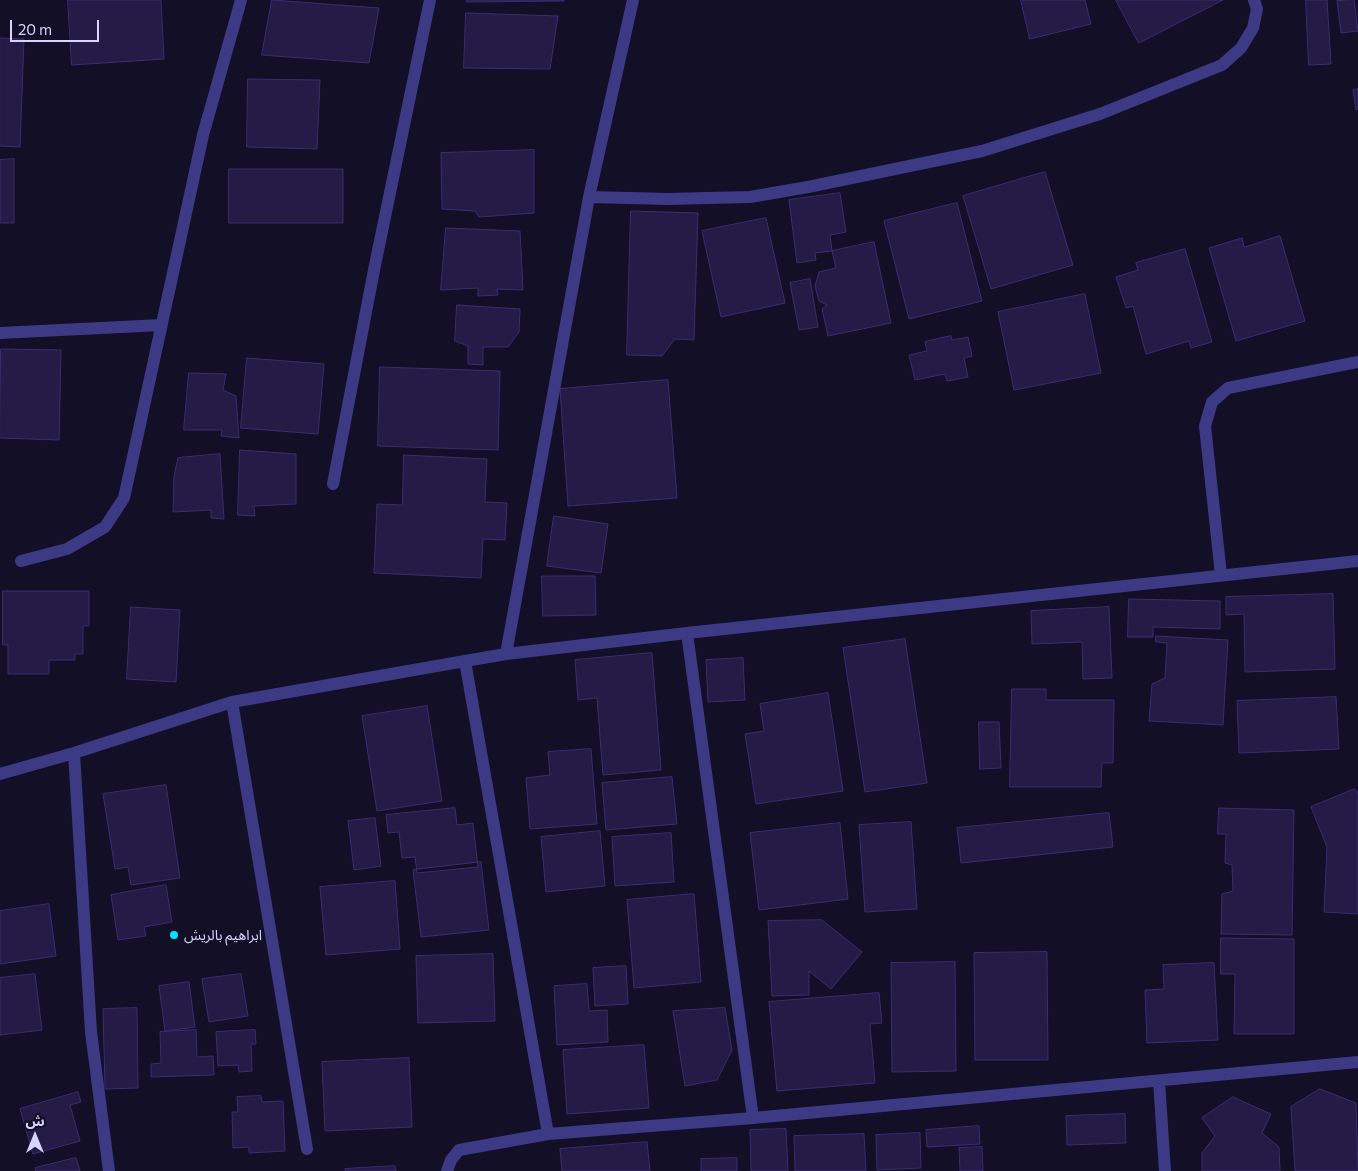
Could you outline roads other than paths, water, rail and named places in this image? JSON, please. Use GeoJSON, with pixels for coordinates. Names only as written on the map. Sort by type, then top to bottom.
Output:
{"type":"FeatureCollection","features":[{"type":"Feature","properties":{"kind":"street"},"geometry":{"type":"LineString","coordinates":[[21,561],[67,549],[105,527],[124,498],[160,325],[203,135],[241,0]]}},
{"type":"Feature","properties":{"kind":"street"},"geometry":{"type":"LineString","coordinates":[[333,484],[377,256],[430,0]]}},
{"type":"Feature","properties":{"kind":"street"},"geometry":{"type":"LineString","coordinates":[[506,654],[589,197],[633,0]]}},
{"type":"Feature","properties":{"kind":"street"},"geometry":{"type":"LineString","coordinates":[[589,197],[668,199],[750,197],[808,187],[982,150],[1100,114],[1222,65],[1241,48],[1253,28],[1257,9],[1254,0]]}},
{"type":"Feature","properties":{"kind":"street"},"geometry":{"type":"LineString","coordinates":[[0,333],[160,325]]}},
{"type":"Feature","properties":{"kind":"street"},"geometry":{"type":"LineString","coordinates":[[1222,575],[1205,426],[1212,402],[1228,388],[1358,362]]}},
{"type":"Feature","properties":{"kind":"street"},"geometry":{"type":"LineString","coordinates":[[0,774],[74,753],[232,702],[506,654],[1358,561]]}},
{"type":"Feature","properties":{"kind":"street"},"geometry":{"type":"LineString","coordinates":[[687,633],[753,1118]]}},
{"type":"Feature","properties":{"kind":"street"},"geometry":{"type":"LineString","coordinates":[[465,661],[548,1134]]}},
{"type":"Feature","properties":{"kind":"street"},"geometry":{"type":"LineString","coordinates":[[232,702],[307,1149]]}},
{"type":"Feature","properties":{"kind":"street"},"geometry":{"type":"LineString","coordinates":[[74,753],[91,1032],[109,1171]]}},
{"type":"Feature","properties":{"kind":"street"},"geometry":{"type":"LineString","coordinates":[[447,1171],[451,1160],[459,1150],[548,1134],[753,1118],[1358,1062]]}},
{"type":"Feature","properties":{"kind":"street"},"geometry":{"type":"LineString","coordinates":[[1159,1081],[1165,1171]]}},
{"type":"Feature","properties":{"kind":"place","name":"ابراهيم بالريش"},"geometry":{"type":"Point","coordinates":[174,935]}}]}
